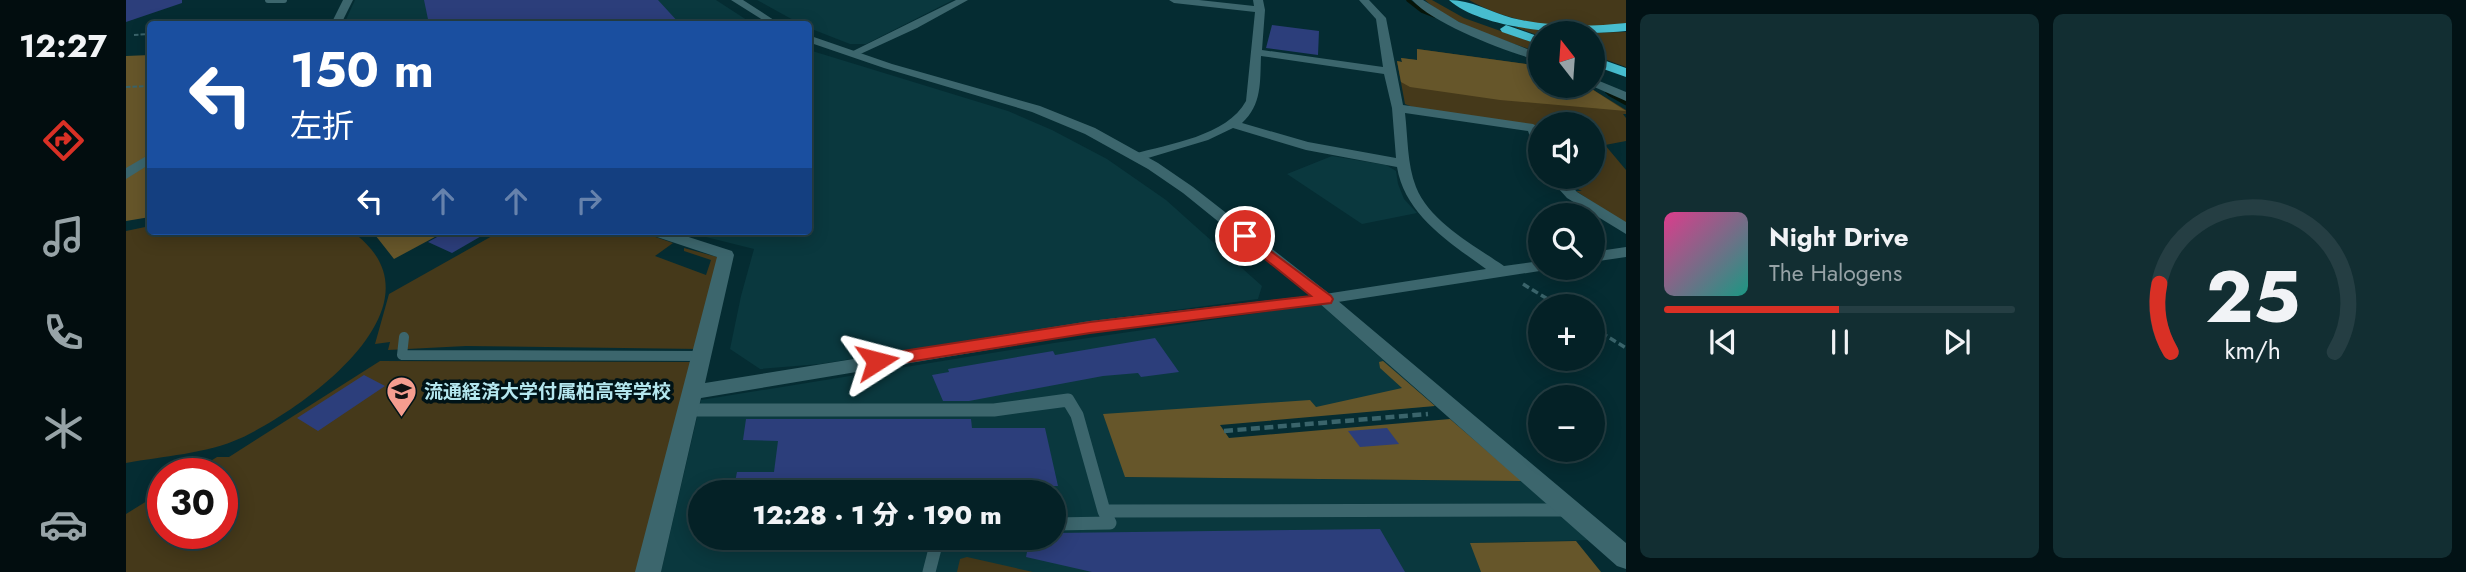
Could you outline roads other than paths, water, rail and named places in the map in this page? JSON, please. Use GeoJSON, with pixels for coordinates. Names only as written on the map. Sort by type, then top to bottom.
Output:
{"type":"FeatureCollection","features":[{"type":"Feature","properties":{"kind":"highway"},"geometry":{"type":"LineString","coordinates":[[1449,1],[1493,15],[1543,26],[1591,29],[1626,27]]}},
{"type":"Feature","properties":{"kind":"highway"},"geometry":{"type":"LineString","coordinates":[[1449,1],[1480,20],[1528,37]]}},
{"type":"Feature","properties":{"kind":"highway"},"geometry":{"type":"LineString","coordinates":[[1605,65],[1626,73]]}},
{"type":"Feature","properties":{"kind":"street"},"geometry":{"type":"LineString","coordinates":[[338,21],[348,0]]}},
{"type":"Feature","properties":{"kind":"street"},"geometry":{"type":"LineString","coordinates":[[736,0],[770,21]]}},
{"type":"Feature","properties":{"kind":"street"},"geometry":{"type":"LineString","coordinates":[[852,54],[963,0]]}},
{"type":"Feature","properties":{"kind":"street"},"geometry":{"type":"LineString","coordinates":[[1138,157],[1232,124],[1243,117],[1251,106],[1259,5],[1174,0]]}},
{"type":"Feature","properties":{"kind":"street"},"geometry":{"type":"LineString","coordinates":[[1364,0],[1381,18],[1410,191],[1426,212],[1500,271]]}},
{"type":"Feature","properties":{"kind":"street"},"geometry":{"type":"LineString","coordinates":[[1417,0],[1425,8],[1528,53]]}},
{"type":"Feature","properties":{"kind":"street"},"geometry":{"type":"LineString","coordinates":[[812,39],[1036,109],[1090,131],[1138,157],[1188,190],[1325,299],[1626,558]]}},
{"type":"Feature","properties":{"kind":"street"},"geometry":{"type":"LineString","coordinates":[[1255,52],[1389,71]]}},
{"type":"Feature","properties":{"kind":"street"},"geometry":{"type":"LineString","coordinates":[[1605,86],[1626,97]]}},
{"type":"Feature","properties":{"kind":"street"},"geometry":{"type":"LineString","coordinates":[[1398,108],[1528,127]]}},
{"type":"Feature","properties":{"kind":"street"},"geometry":{"type":"LineString","coordinates":[[1232,124],[1306,146],[1405,164]]}},
{"type":"Feature","properties":{"kind":"street"},"geometry":{"type":"LineString","coordinates":[[126,175],[147,160]]}},
{"type":"Feature","properties":{"kind":"street"},"geometry":{"type":"LineString","coordinates":[[1566,189],[1626,229]]}},
{"type":"Feature","properties":{"kind":"street"},"geometry":{"type":"LineString","coordinates":[[648,572],[726,255],[666,235]]}},
{"type":"Feature","properties":{"kind":"street"},"geometry":{"type":"LineString","coordinates":[[1605,255],[1626,252]]}},
{"type":"Feature","properties":{"kind":"street"},"geometry":{"type":"LineString","coordinates":[[689,401],[1090,327],[1325,299],[1528,267]]}},
{"type":"Feature","properties":{"kind":"lane"},"geometry":{"type":"LineString","coordinates":[[268,0],[284,0]]}},
{"type":"Feature","properties":{"kind":"lane"},"geometry":{"type":"LineString","coordinates":[[404,337],[402,355],[701,356]]}},
{"type":"Feature","properties":{"kind":"lane"},"geometry":{"type":"LineString","coordinates":[[689,401],[995,410],[1068,400],[1077,415],[1104,512],[1110,523],[1066,524]]}},
{"type":"Feature","properties":{"kind":"lane"},"geometry":{"type":"LineString","coordinates":[[1104,512],[1571,510]]}},
{"type":"Feature","properties":{"kind":"lane"},"geometry":{"type":"LineString","coordinates":[[929,572],[935,550]]}},
{"type":"Feature","properties":{"kind":"waterway"},"geometry":{"type":"LineString","coordinates":[[1408,0],[1422,11],[1435,16]]}},
{"type":"Feature","properties":{"kind":"waterway"},"geometry":{"type":"LineString","coordinates":[[1610,94],[1626,103]]}},
{"type":"Feature","properties":{"kind":"place","name":"流通経済大学付属柏高等学校"},"geometry":{"type":"Point","coordinates":[401,418]}}]}
